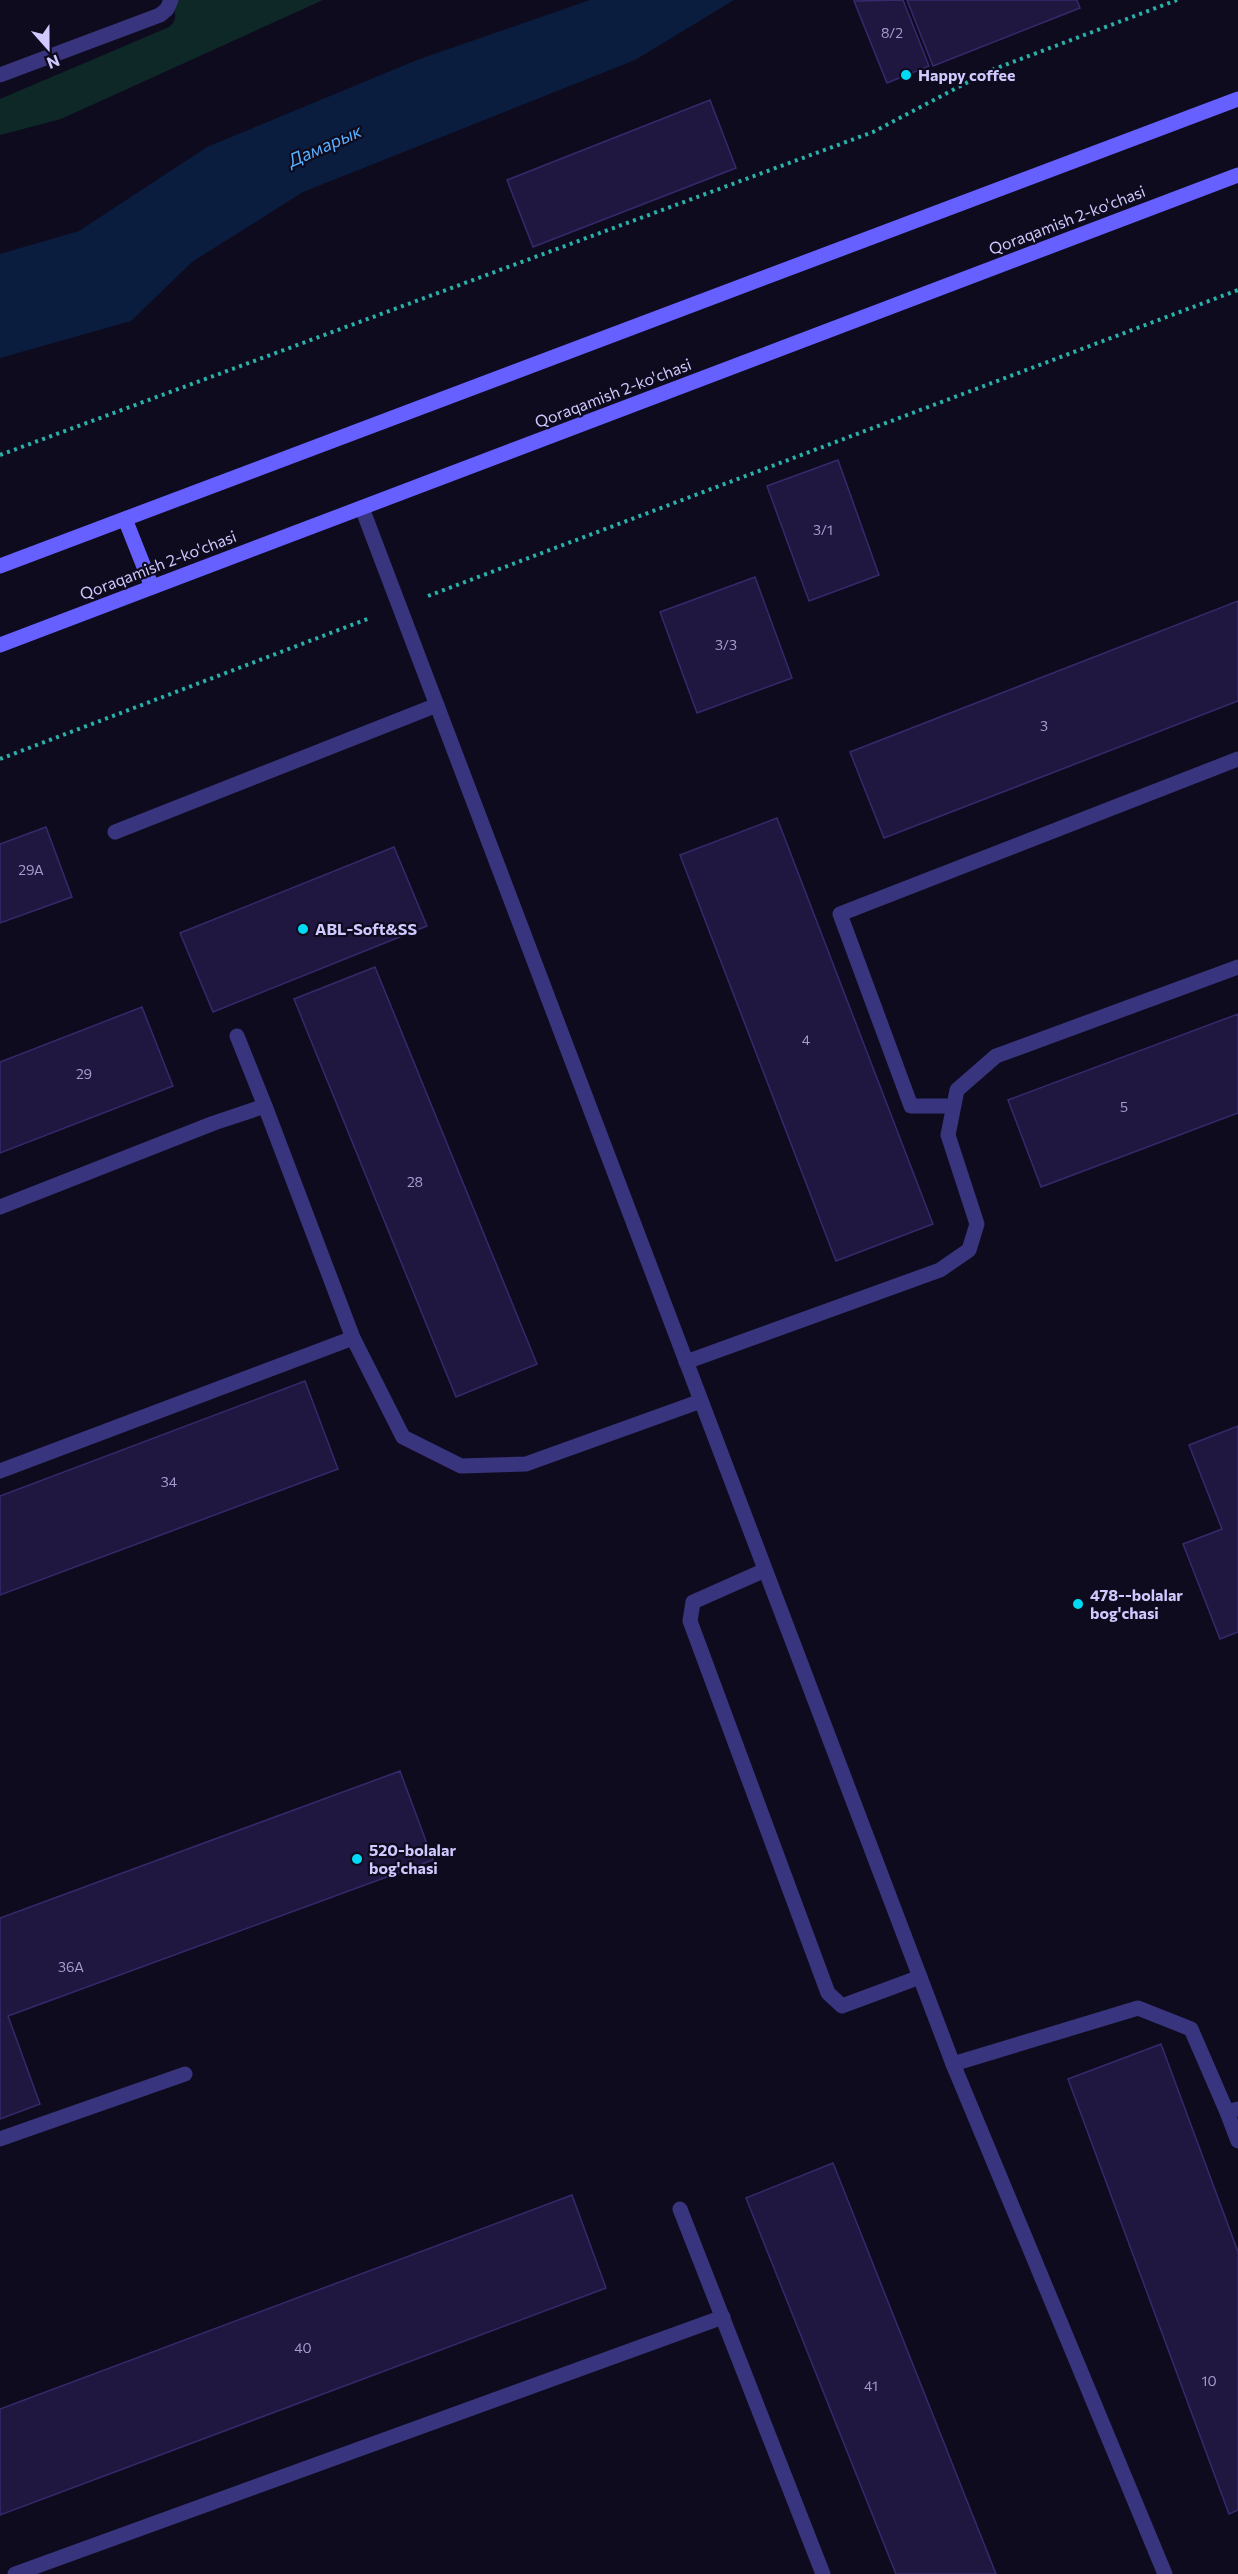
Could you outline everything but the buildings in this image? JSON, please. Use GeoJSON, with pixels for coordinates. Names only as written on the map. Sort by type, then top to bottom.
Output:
{"type":"FeatureCollection","features":[{"type":"Feature","properties":{"kind":"main road"},"geometry":{"type":"LineString","coordinates":[[0,566],[1238,99]]}},
{"type":"Feature","properties":{"kind":"main road","name":"Qoraqamish 2-ko'chasi"},"geometry":{"type":"LineString","coordinates":[[0,645],[1238,175]]}},
{"type":"Feature","properties":{"kind":"main road"},"geometry":{"type":"LineString","coordinates":[[125,519],[152,587]]}},
{"type":"Feature","properties":{"kind":"street"},"geometry":{"type":"LineString","coordinates":[[0,75],[160,15],[167,9],[171,0]]}},
{"type":"Feature","properties":{"kind":"street"},"geometry":{"type":"LineString","coordinates":[[362,508],[953,2064],[1165,2574]]}},
{"type":"Feature","properties":{"kind":"street"},"geometry":{"type":"LineString","coordinates":[[115,832],[437,705]]}},
{"type":"Feature","properties":{"kind":"street"},"geometry":{"type":"LineString","coordinates":[[953,1106],[911,1106],[840,914],[1238,759]]}},
{"type":"Feature","properties":{"kind":"street"},"geometry":{"type":"LineString","coordinates":[[686,1362],[940,1270],[969,1250],[977,1224],[948,1135],[957,1090],[996,1056],[1238,967]]}},
{"type":"Feature","properties":{"kind":"street"},"geometry":{"type":"LineString","coordinates":[[237,1036],[353,1338],[403,1437],[461,1466],[526,1464],[701,1401]]}},
{"type":"Feature","properties":{"kind":"street"},"geometry":{"type":"LineString","coordinates":[[0,1207],[214,1123],[265,1106]]}},
{"type":"Feature","properties":{"kind":"street"},"geometry":{"type":"LineString","coordinates":[[0,1471],[353,1338]]}},
{"type":"Feature","properties":{"kind":"street"},"geometry":{"type":"LineString","coordinates":[[765,1569],[693,1602],[690,1621],[828,1993],[842,2006],[920,1977]]}},
{"type":"Feature","properties":{"kind":"street"},"geometry":{"type":"LineString","coordinates":[[953,2064],[1138,2008],[1191,2029],[1233,2110],[1238,2141]]}},
{"type":"Feature","properties":{"kind":"street"},"geometry":{"type":"LineString","coordinates":[[0,2139],[185,2073]]}},
{"type":"Feature","properties":{"kind":"street"},"geometry":{"type":"LineString","coordinates":[[680,2209],[823,2574]]}},
{"type":"Feature","properties":{"kind":"street"},"geometry":{"type":"LineString","coordinates":[[15,2574],[723,2317]]}},
{"type":"Feature","properties":{"kind":"path"},"geometry":{"type":"LineString","coordinates":[[0,455],[873,132],[989,71],[1177,0]]}},
{"type":"Feature","properties":{"kind":"path"},"geometry":{"type":"LineString","coordinates":[[0,759],[1238,290]]}},
{"type":"Feature","properties":{"kind":"green space"},"geometry":{"type":"Polygon","coordinates":[[[171,0],[323,0],[61,119],[0,135],[0,99],[169,27],[175,18],[171,0]]]}},
{"type":"Feature","properties":{"kind":"water","name":"Дамарык"},"geometry":{"type":"Polygon","coordinates":[[[590,0],[734,0],[635,60],[303,192],[192,262],[131,321],[0,358],[0,254],[79,231],[207,147],[417,60],[590,0]]]}},
{"type":"Feature","properties":{"kind":"place","name":"Happy coffee"},"geometry":{"type":"Point","coordinates":[906,75]}},
{"type":"Feature","properties":{"kind":"place","name":"ABL-Soft&SS"},"geometry":{"type":"Point","coordinates":[303,929]}},
{"type":"Feature","properties":{"kind":"place","name":"478--bolalar bog'chasi"},"geometry":{"type":"Point","coordinates":[1078,1604]}},
{"type":"Feature","properties":{"kind":"place","name":"520-bolalar bog'chasi"},"geometry":{"type":"Point","coordinates":[357,1859]}}]}
